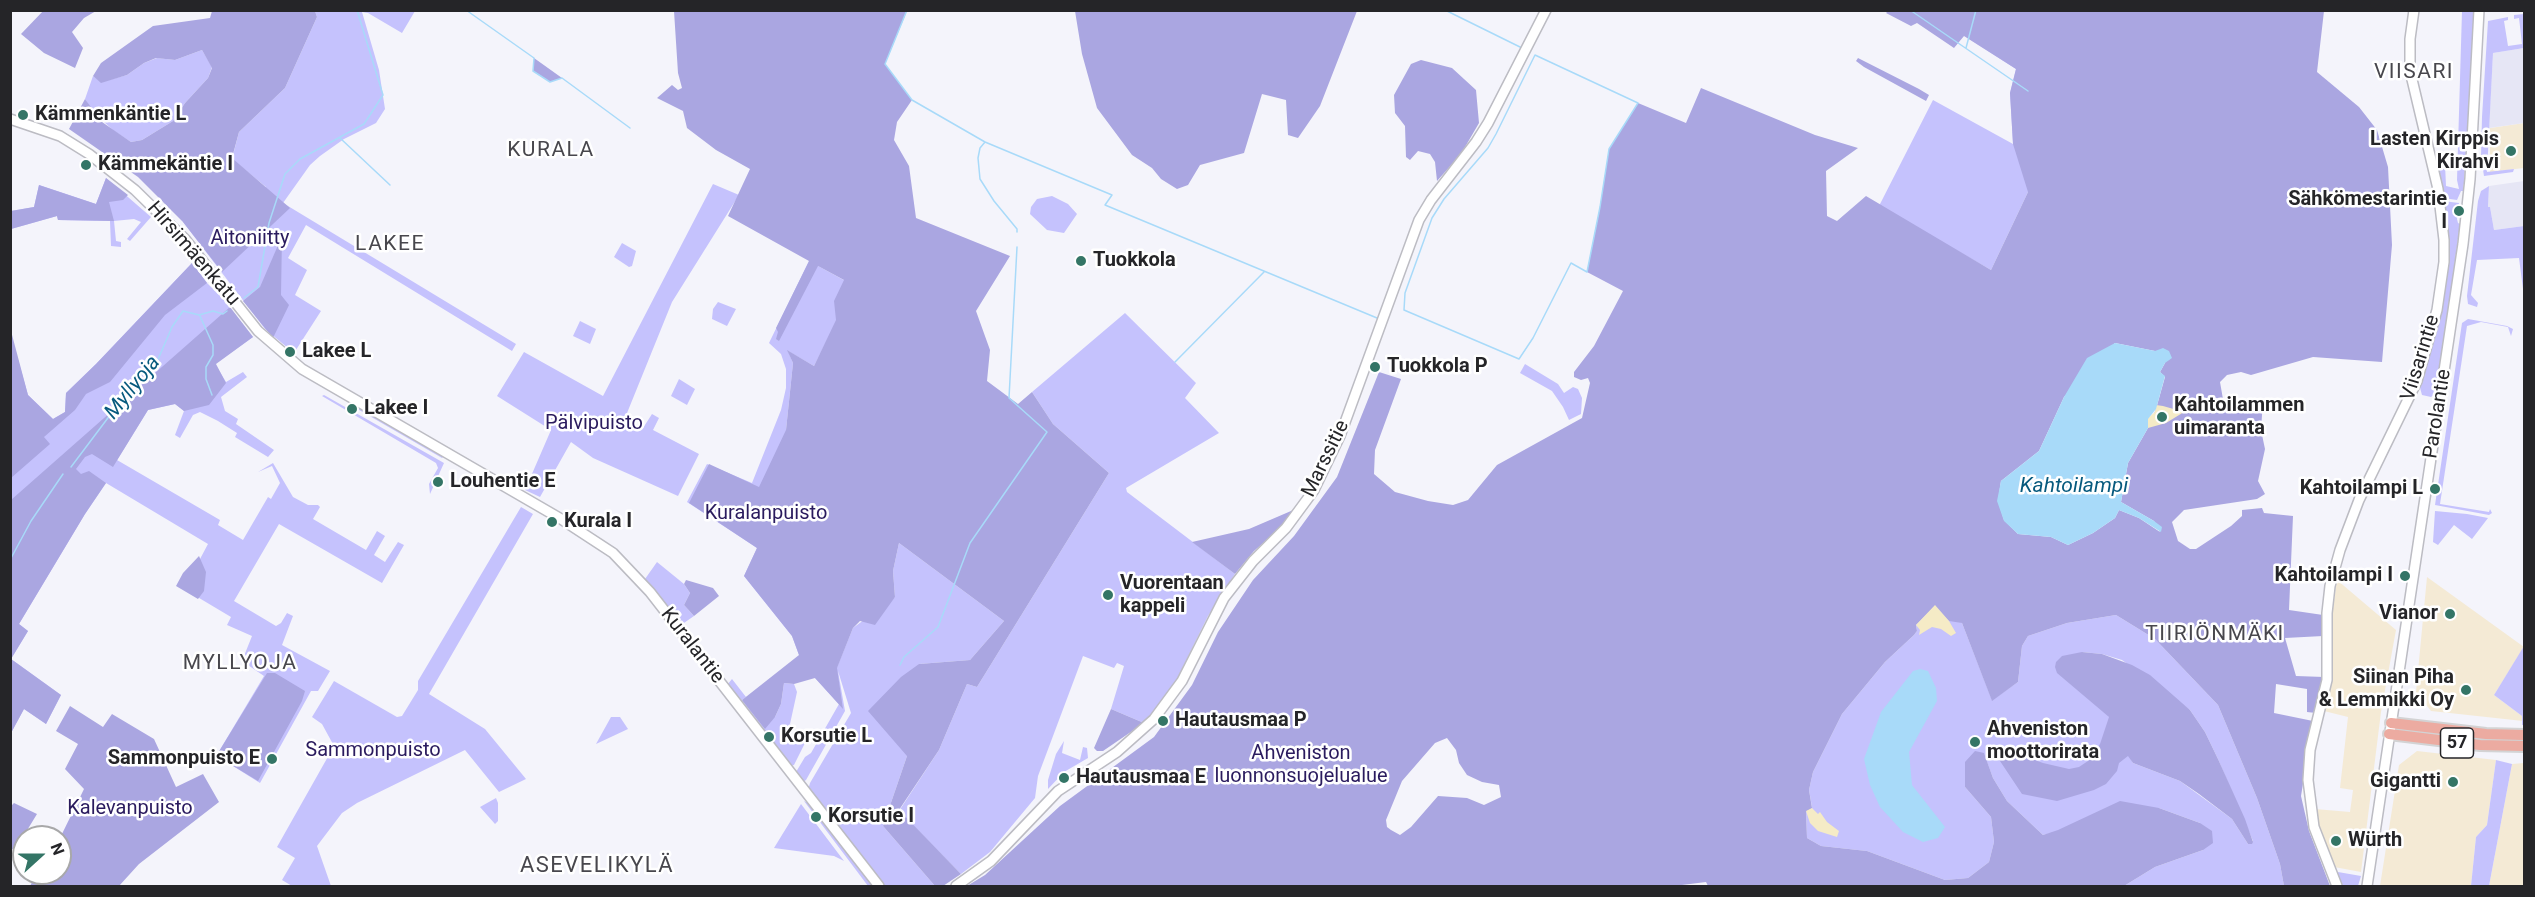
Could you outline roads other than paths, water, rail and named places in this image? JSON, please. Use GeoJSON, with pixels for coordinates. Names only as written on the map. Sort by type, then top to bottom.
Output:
{"type":"FeatureCollection","features":[{"type":"Feature","properties":{"kind":"main road","name":"57"},"geometry":{"type":"LineString","coordinates":[[2390,729],[2524,735]]}},
{"type":"Feature","properties":{"kind":"main road","name":"57"},"geometry":{"type":"LineString","coordinates":[[2390,729],[2480,745],[2524,746]]}},
{"type":"Feature","properties":{"kind":"street","name":"Marssitie"},"geometry":{"type":"LineString","coordinates":[[956,886],[991,861],[1058,791],[1117,753],[1154,719],[1182,681],[1224,598],[1253,561],[1286,528],[1314,490],[1340,436],[1419,220],[1431,200],[1488,123],[1546,10]]}},
{"type":"Feature","properties":{"kind":"street","name":"Viisarintie"},"geometry":{"type":"LineString","coordinates":[[2337,886],[2314,826],[2309,801],[2308,768],[2326,680],[2327,614],[2330,586],[2359,500],[2418,381],[2437,310],[2444,262],[2444,240],[2438,189],[2410,71],[2409,48],[2414,10]]}},
{"type":"Feature","properties":{"kind":"street","name":"Parolantie"},"geometry":{"type":"LineString","coordinates":[[2367,886],[2463,244],[2470,179],[2479,10]]}},
{"type":"Feature","properties":{"kind":"street","name":"Hirsimäenkatu"},"geometry":{"type":"LineString","coordinates":[[10,119],[60,136],[89,154],[135,190],[185,238],[258,331],[302,369],[458,459]]}},
{"type":"Feature","properties":{"kind":"street","name":"Kuralantie"},"geometry":{"type":"LineString","coordinates":[[458,459],[604,545],[629,568],[879,886]]}},
{"type":"Feature","properties":{"kind":"water","name":"Kahtoilampi"},"geometry":{"type":"Polygon","coordinates":[[[2115,343],[2155,351],[2163,348],[2169,351],[2172,358],[2165,363],[2160,372],[2165,376],[2156,409],[2148,419],[2148,428],[2128,463],[2121,502],[2162,527],[2161,532],[2139,518],[2119,510],[2115,518],[2093,533],[2068,545],[2051,537],[2018,534],[2004,521],[1997,501],[2001,481],[2039,451],[2064,397],[2087,358],[2115,343]]]}},
{"type":"Feature","properties":{"kind":"water"},"geometry":{"type":"Polygon","coordinates":[[[1920,669],[1928,671],[1936,688],[1937,701],[1909,752],[1912,785],[1945,827],[1938,838],[1923,842],[1903,832],[1880,807],[1870,785],[1864,759],[1881,712],[1913,671],[1920,669]]]}},
{"type":"Feature","properties":{"kind":"waterway","name":"Myllyoja"},"geometry":{"type":"LineString","coordinates":[[244,298],[258,287],[269,223],[285,174],[300,159],[364,124],[383,95],[357,10]]}},
{"type":"Feature","properties":{"kind":"waterway"},"geometry":{"type":"LineString","coordinates":[[466,10],[534,58],[533,71],[550,82],[562,78],[630,128]]}},
{"type":"Feature","properties":{"kind":"waterway"},"geometry":{"type":"LineString","coordinates":[[907,10],[885,64],[912,100],[985,142],[980,148],[978,158],[980,179],[1017,232]]}},
{"type":"Feature","properties":{"kind":"waterway"},"geometry":{"type":"LineString","coordinates":[[1445,10],[1522,48]]}},
{"type":"Feature","properties":{"kind":"waterway"},"geometry":{"type":"LineString","coordinates":[[1910,10],[2028,91]]}},
{"type":"Feature","properties":{"kind":"waterway"},"geometry":{"type":"LineString","coordinates":[[1966,48],[1976,10]]}},
{"type":"Feature","properties":{"kind":"waterway"},"geometry":{"type":"LineString","coordinates":[[1535,55],[1638,103],[1609,149],[1587,272],[1571,263],[1533,338],[1519,359],[1404,310],[1405,293],[1432,218],[1444,199],[1488,148],[1535,55]]}},
{"type":"Feature","properties":{"kind":"waterway"},"geometry":{"type":"LineString","coordinates":[[340,138],[390,185]]}},
{"type":"Feature","properties":{"kind":"waterway"},"geometry":{"type":"LineString","coordinates":[[985,142],[1112,195],[1105,205],[1377,318]]}},
{"type":"Feature","properties":{"kind":"waterway"},"geometry":{"type":"LineString","coordinates":[[900,665],[904,657],[938,627],[970,543],[1047,432],[1009,398],[1017,247]]}},
{"type":"Feature","properties":{"kind":"waterway"},"geometry":{"type":"LineString","coordinates":[[1175,362],[1264,272]]}},
{"type":"Feature","properties":{"kind":"waterway","name":"Myllyoja"},"geometry":{"type":"LineString","coordinates":[[71,467],[141,374],[145,374],[156,364],[172,327],[183,311],[199,315],[213,311],[223,314],[227,311]]}},
{"type":"Feature","properties":{"kind":"waterway"},"geometry":{"type":"LineString","coordinates":[[200,316],[213,345],[213,355],[206,367],[206,379],[212,395]]}},
{"type":"Feature","properties":{"kind":"waterway","name":"Myllyoja"},"geometry":{"type":"LineString","coordinates":[[10,560],[31,521],[63,474]]}},
{"type":"Feature","properties":{"kind":"place","name":"Kämmenkäntie L"},"geometry":{"type":"Point","coordinates":[23,115]}},
{"type":"Feature","properties":{"kind":"place","name":"Lasten Kirppis Kirahvi"},"geometry":{"type":"Point","coordinates":[2511,151]}},
{"type":"Feature","properties":{"kind":"place","name":"Kämmekäntie I"},"geometry":{"type":"Point","coordinates":[86,165]}},
{"type":"Feature","properties":{"kind":"place","name":"Sähkömestarintie I"},"geometry":{"type":"Point","coordinates":[2459,211]}},
{"type":"Feature","properties":{"kind":"place","name":"Tuokkola"},"geometry":{"type":"Point","coordinates":[1081,261]}},
{"type":"Feature","properties":{"kind":"place","name":"Lakee L"},"geometry":{"type":"Point","coordinates":[290,352]}},
{"type":"Feature","properties":{"kind":"place","name":"Tuokkola P"},"geometry":{"type":"Point","coordinates":[1375,367]}},
{"type":"Feature","properties":{"kind":"place","name":"Lakee I"},"geometry":{"type":"Point","coordinates":[352,409]}},
{"type":"Feature","properties":{"kind":"place","name":"Kahtoilammen uimaranta"},"geometry":{"type":"Point","coordinates":[2162,417]}},
{"type":"Feature","properties":{"kind":"place","name":"Louhentie E"},"geometry":{"type":"Point","coordinates":[438,482]}},
{"type":"Feature","properties":{"kind":"place","name":"Kahtoilampi L"},"geometry":{"type":"Point","coordinates":[2435,489]}},
{"type":"Feature","properties":{"kind":"place","name":"Kurala I"},"geometry":{"type":"Point","coordinates":[552,522]}},
{"type":"Feature","properties":{"kind":"place","name":"Kahtoilampi I"},"geometry":{"type":"Point","coordinates":[2405,576]}},
{"type":"Feature","properties":{"kind":"place","name":"Vuorentaan kappeli"},"geometry":{"type":"Point","coordinates":[1108,595]}},
{"type":"Feature","properties":{"kind":"place","name":"Vianor"},"geometry":{"type":"Point","coordinates":[2450,614]}},
{"type":"Feature","properties":{"kind":"place","name":"Siinan Piha & Lemmikki Oy"},"geometry":{"type":"Point","coordinates":[2466,690]}},
{"type":"Feature","properties":{"kind":"place","name":"Hautausmaa P"},"geometry":{"type":"Point","coordinates":[1163,721]}},
{"type":"Feature","properties":{"kind":"place","name":"Korsutie L"},"geometry":{"type":"Point","coordinates":[769,737]}},
{"type":"Feature","properties":{"kind":"place","name":"Ahveniston moottorirata"},"geometry":{"type":"Point","coordinates":[1975,742]}},
{"type":"Feature","properties":{"kind":"place","name":"Sammonpuisto E"},"geometry":{"type":"Point","coordinates":[272,759]}},
{"type":"Feature","properties":{"kind":"place","name":"Hautausmaa E"},"geometry":{"type":"Point","coordinates":[1064,778]}},
{"type":"Feature","properties":{"kind":"place","name":"Gigantti"},"geometry":{"type":"Point","coordinates":[2453,782]}},
{"type":"Feature","properties":{"kind":"place","name":"Korsutie I"},"geometry":{"type":"Point","coordinates":[816,817]}},
{"type":"Feature","properties":{"kind":"place","name":"Würth"},"geometry":{"type":"Point","coordinates":[2336,841]}},
{"type":"Feature","properties":{"kind":"district","name":"VIISARI"},"geometry":{"type":"Point","coordinates":[2414,73]}},
{"type":"Feature","properties":{"kind":"district","name":"KURALA"},"geometry":{"type":"Point","coordinates":[551,151]}},
{"type":"Feature","properties":{"kind":"district","name":"LAKEE"},"geometry":{"type":"Point","coordinates":[390,245]}},
{"type":"Feature","properties":{"kind":"district","name":"TIIRIÖNMÄKI"},"geometry":{"type":"Point","coordinates":[2215,635]}},
{"type":"Feature","properties":{"kind":"district","name":"MYLLYOJA"},"geometry":{"type":"Point","coordinates":[240,664]}},
{"type":"Feature","properties":{"kind":"district","name":"ASEVELIKYLÄ"},"geometry":{"type":"Point","coordinates":[597,866]}},
{"type":"Feature","properties":{"kind":"park label","name":"Aitoniitty"},"geometry":{"type":"Point","coordinates":[250,239]}},
{"type":"Feature","properties":{"kind":"park label","name":"Pälvipuisto"},"geometry":{"type":"Point","coordinates":[594,424]}},
{"type":"Feature","properties":{"kind":"park label","name":"Kuralanpuisto"},"geometry":{"type":"Point","coordinates":[766,514]}},
{"type":"Feature","properties":{"kind":"park label","name":"Sammonpuisto"},"geometry":{"type":"Point","coordinates":[373,751]}},
{"type":"Feature","properties":{"kind":"park label","name":"Ahveniston luonnonsuojelualue"},"geometry":{"type":"Point","coordinates":[1301,766]}},
{"type":"Feature","properties":{"kind":"park label","name":"Kalevanpuisto"},"geometry":{"type":"Point","coordinates":[130,809]}}]}
